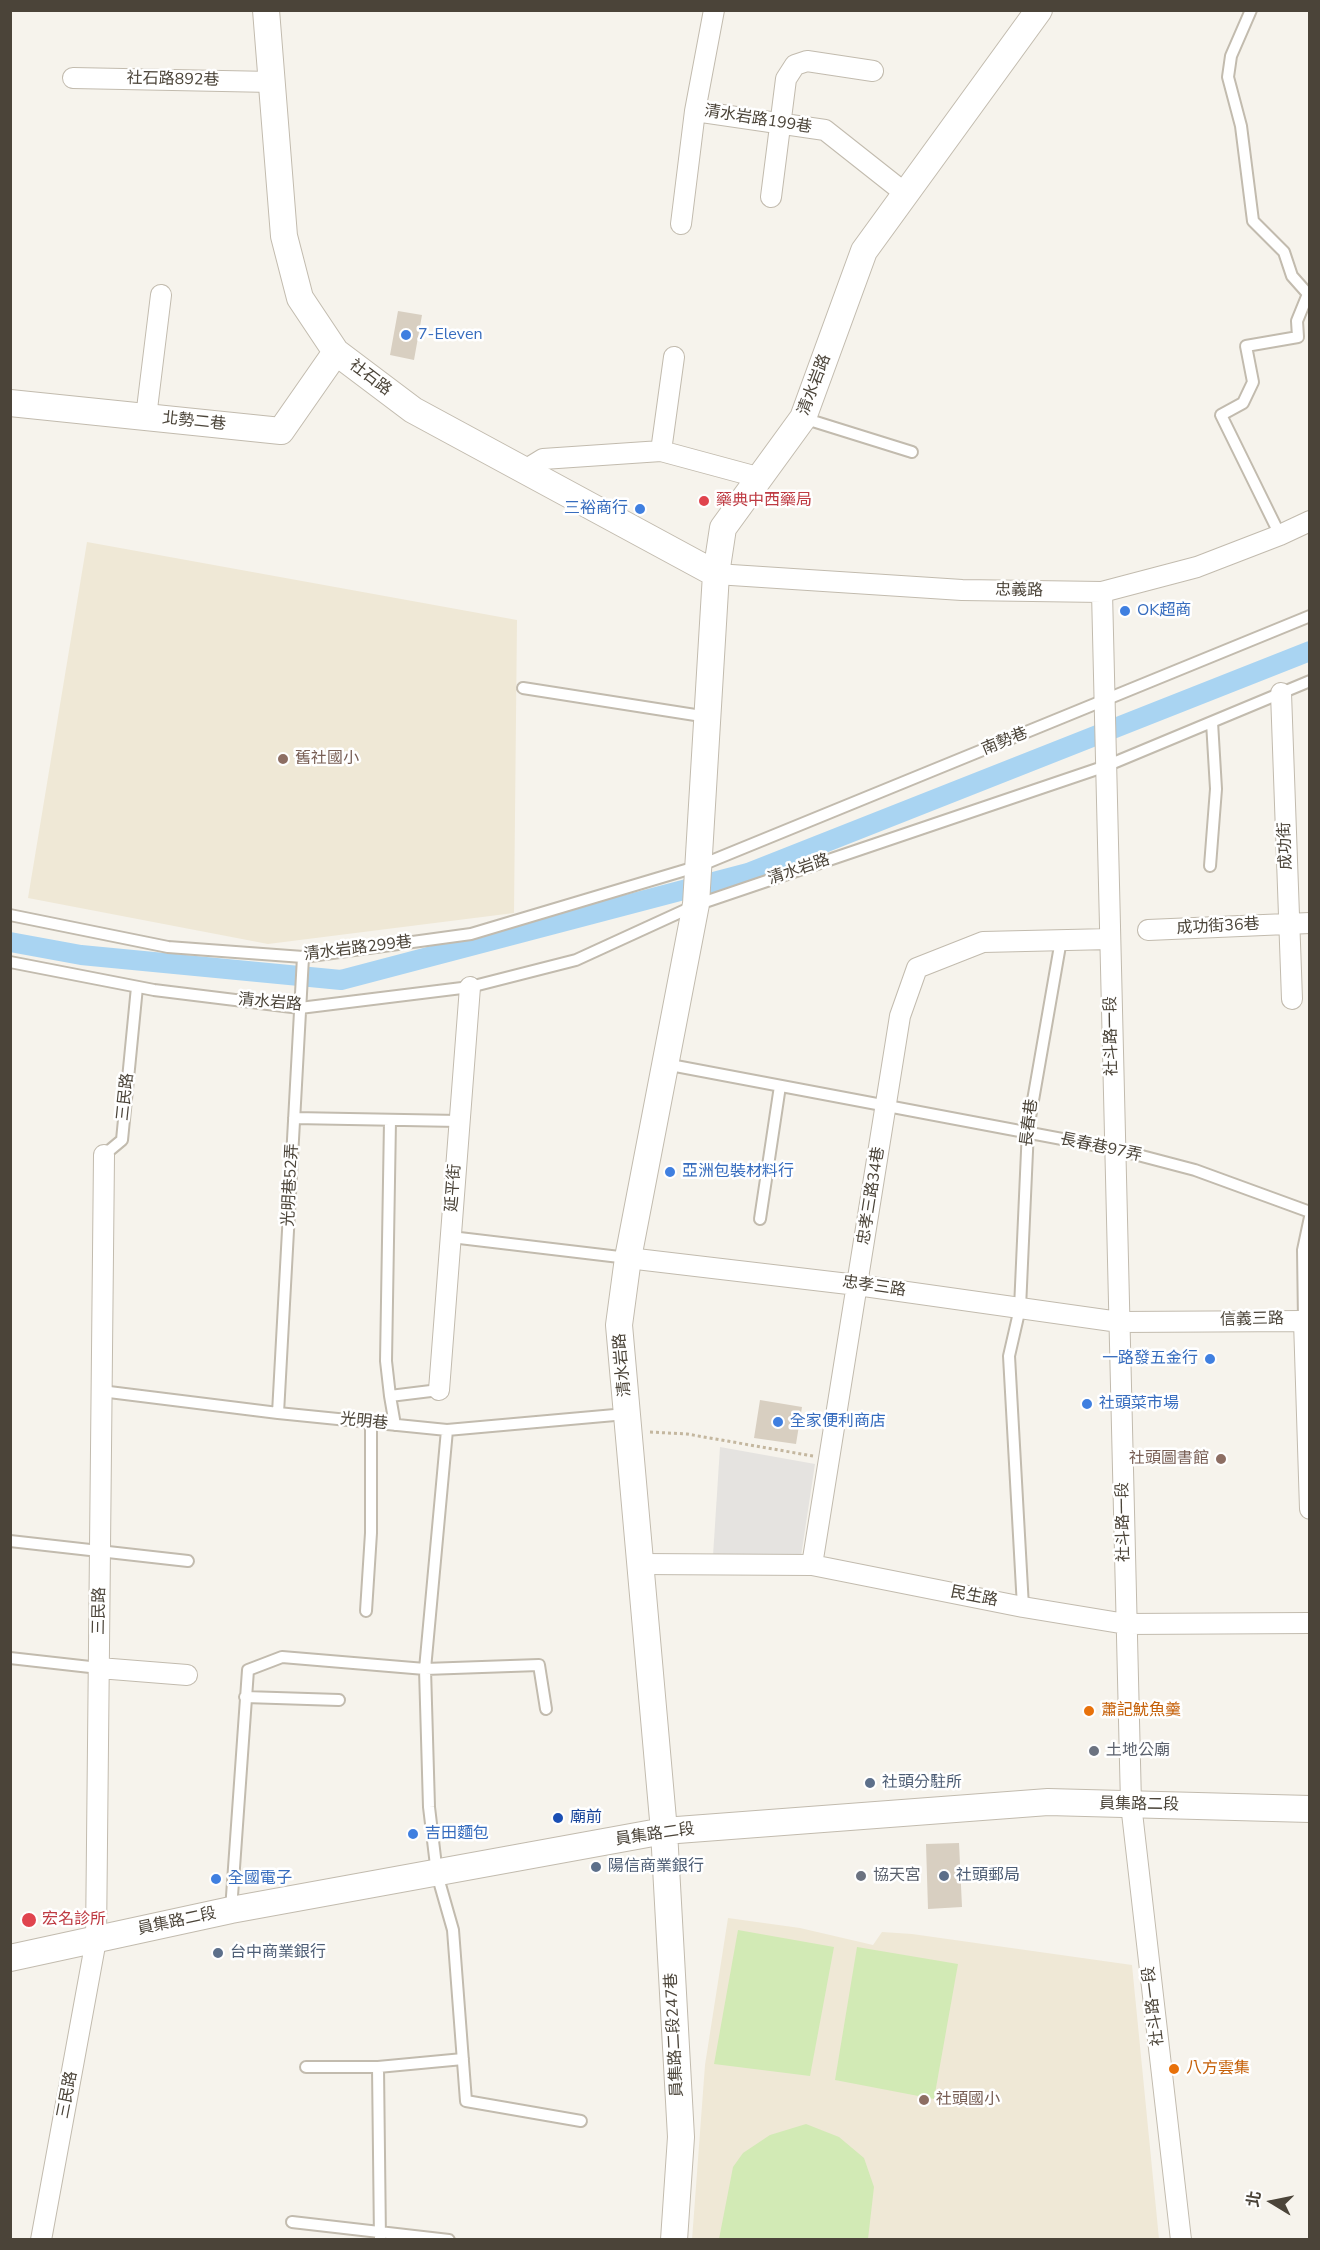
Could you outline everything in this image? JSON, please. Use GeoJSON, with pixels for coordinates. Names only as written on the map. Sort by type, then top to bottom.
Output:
{"type":"FeatureCollection","features":[{"type":"Feature","properties":{"kind":"street","name":"社石路"},"geometry":{"type":"LineString","coordinates":[[266,10],[284,236],[300,298],[336,352],[413,410],[716,574]]}},
{"type":"Feature","properties":{"kind":"street"},"geometry":{"type":"LineString","coordinates":[[681,224],[695,111],[714,10]]}},
{"type":"Feature","properties":{"kind":"street","name":"清水岩路"},"geometry":{"type":"LineString","coordinates":[[664,1831],[619,1325],[628,1258],[696,904],[716,574],[723,528],[803,418],[864,251],[1039,10]]}},
{"type":"Feature","properties":{"kind":"street"},"geometry":{"type":"LineString","coordinates":[[771,197],[786,79],[795,65],[807,61],[873,71]]}},
{"type":"Feature","properties":{"kind":"street","name":"社石路892巷"},"geometry":{"type":"LineString","coordinates":[[74,78],[272,82]]}},
{"type":"Feature","properties":{"kind":"street","name":"清水岩路199巷"},"geometry":{"type":"LineString","coordinates":[[695,111],[825,130],[906,194]]}},
{"type":"Feature","properties":{"kind":"street"},"geometry":{"type":"LineString","coordinates":[[146,417],[161,295]]}},
{"type":"Feature","properties":{"kind":"street","name":"北勢二巷"},"geometry":{"type":"LineString","coordinates":[[10,403],[281,431],[336,352]]}},
{"type":"Feature","properties":{"kind":"street"},"geometry":{"type":"LineString","coordinates":[[661,451],[674,357]]}},
{"type":"Feature","properties":{"kind":"street"},"geometry":{"type":"LineString","coordinates":[[525,470],[543,459],[661,451],[761,478]]}},
{"type":"Feature","properties":{"kind":"street","name":"忠義路"},"geometry":{"type":"LineString","coordinates":[[716,574],[962,590],[1102,592],[1197,567],[1310,521]]}},
{"type":"Feature","properties":{"kind":"street"},"geometry":{"type":"LineString","coordinates":[[1102,592],[1104,701]]}},
{"type":"Feature","properties":{"kind":"street","name":"成功街"},"geometry":{"type":"LineString","coordinates":[[1281,693],[1292,999]]}},
{"type":"Feature","properties":{"kind":"street","name":"社斗路一段"},"geometry":{"type":"LineString","coordinates":[[1104,701],[1131,1804],[1181,2240]]}},
{"type":"Feature","properties":{"kind":"street","name":"成功街36巷"},"geometry":{"type":"LineString","coordinates":[[1148,930],[1310,923]]}},
{"type":"Feature","properties":{"kind":"street","name":"忠孝三路34巷"},"geometry":{"type":"LineString","coordinates":[[857,1285],[900,1016],[917,968],[983,942],[1110,939]]}},
{"type":"Feature","properties":{"kind":"street","name":"延平街"},"geometry":{"type":"LineString","coordinates":[[439,1390],[470,987]]}},
{"type":"Feature","properties":{"kind":"street","name":"三民路"},"geometry":{"type":"LineString","coordinates":[[41,2240],[96,1940],[104,1155]]}},
{"type":"Feature","properties":{"kind":"street","name":"忠孝三路"},"geometry":{"type":"LineString","coordinates":[[628,1258],[857,1285],[1119,1322]]}},
{"type":"Feature","properties":{"kind":"street"},"geometry":{"type":"LineString","coordinates":[[812,1565],[857,1285]]}},
{"type":"Feature","properties":{"kind":"street","name":"信義三路"},"geometry":{"type":"LineString","coordinates":[[1119,1322],[1304,1321],[1310,1509]]}},
{"type":"Feature","properties":{"kind":"street","name":"民生路"},"geometry":{"type":"LineString","coordinates":[[640,1564],[812,1565],[1023,1607],[1126,1624],[1310,1623]]}},
{"type":"Feature","properties":{"kind":"street"},"geometry":{"type":"LineString","coordinates":[[99,1668],[187,1675]]}},
{"type":"Feature","properties":{"kind":"street","name":"員集路二段"},"geometry":{"type":"LineString","coordinates":[[10,1958],[231,1910],[664,1831],[1048,1802],[1310,1809]]}},
{"type":"Feature","properties":{"kind":"street","name":"員集路二段247巷"},"geometry":{"type":"LineString","coordinates":[[664,1831],[681,2137],[674,2240]]}},
{"type":"Feature","properties":{"kind":"lane"},"geometry":{"type":"LineString","coordinates":[[1251,10],[1232,56],[1228,77],[1241,126],[1252,221],[1284,252],[1292,276],[1308,294],[1297,321],[1298,337],[1246,346],[1253,382],[1243,403],[1221,415],[1280,535]]}},
{"type":"Feature","properties":{"kind":"lane"},"geometry":{"type":"LineString","coordinates":[[803,418],[912,452]]}},
{"type":"Feature","properties":{"kind":"lane","name":"南勢巷"},"geometry":{"type":"LineString","coordinates":[[699,867],[1310,616]]}},
{"type":"Feature","properties":{"kind":"lane"},"geometry":{"type":"LineString","coordinates":[[1281,693],[1310,681]]}},
{"type":"Feature","properties":{"kind":"lane"},"geometry":{"type":"LineString","coordinates":[[523,688],[708,717]]}},
{"type":"Feature","properties":{"kind":"lane","name":"清水岩路"},"geometry":{"type":"LineString","coordinates":[[10,962],[136,987],[300,1007],[470,987],[576,960],[696,904],[1106,766],[1281,693]]}},
{"type":"Feature","properties":{"kind":"lane"},"geometry":{"type":"LineString","coordinates":[[1210,866],[1216,789],[1212,722]]}},
{"type":"Feature","properties":{"kind":"lane","name":"清水岩路299巷"},"geometry":{"type":"LineString","coordinates":[[10,915],[168,947],[303,958],[471,934],[699,867]]}},
{"type":"Feature","properties":{"kind":"lane","name":"長春巷"},"geometry":{"type":"LineString","coordinates":[[1023,1607],[1009,1356],[1020,1308],[1028,1133],[1061,940]]}},
{"type":"Feature","properties":{"kind":"lane","name":"光明巷52弄"},"geometry":{"type":"LineString","coordinates":[[278,1413],[303,958]]}},
{"type":"Feature","properties":{"kind":"lane","name":"三民路"},"geometry":{"type":"LineString","coordinates":[[104,1155],[122,1140],[136,987]]}},
{"type":"Feature","properties":{"kind":"lane","name":"長春巷97弄"},"geometry":{"type":"LineString","coordinates":[[666,1064],[1115,1149],[1195,1170],[1310,1212]]}},
{"type":"Feature","properties":{"kind":"lane"},"geometry":{"type":"LineString","coordinates":[[760,1219],[780,1086]]}},
{"type":"Feature","properties":{"kind":"lane"},"geometry":{"type":"LineString","coordinates":[[294,1118],[459,1121]]}},
{"type":"Feature","properties":{"kind":"lane"},"geometry":{"type":"LineString","coordinates":[[390,1121],[386,1361],[395,1425]]}},
{"type":"Feature","properties":{"kind":"lane"},"geometry":{"type":"LineString","coordinates":[[1304,1321],[1303,1250],[1310,1217]]}},
{"type":"Feature","properties":{"kind":"lane"},"geometry":{"type":"LineString","coordinates":[[451,1237],[628,1258]]}},
{"type":"Feature","properties":{"kind":"lane"},"geometry":{"type":"LineString","coordinates":[[390,1396],[439,1390]]}},
{"type":"Feature","properties":{"kind":"lane","name":"光明巷"},"geometry":{"type":"LineString","coordinates":[[101,1391],[278,1413],[447,1430],[628,1422]]}},
{"type":"Feature","properties":{"kind":"lane"},"geometry":{"type":"LineString","coordinates":[[366,1611],[371,1533],[370,1422]]}},
{"type":"Feature","properties":{"kind":"lane"},"geometry":{"type":"LineString","coordinates":[[447,1430],[425,1669],[429,1807],[437,1874],[453,1930],[466,2101],[581,2121]]}},
{"type":"Feature","properties":{"kind":"lane"},"geometry":{"type":"LineString","coordinates":[[10,1541],[188,1561]]}},
{"type":"Feature","properties":{"kind":"lane"},"geometry":{"type":"LineString","coordinates":[[231,1910],[248,1670],[282,1657],[425,1669],[539,1665],[546,1709]]}},
{"type":"Feature","properties":{"kind":"lane"},"geometry":{"type":"LineString","coordinates":[[10,1658],[99,1668]]}},
{"type":"Feature","properties":{"kind":"lane"},"geometry":{"type":"LineString","coordinates":[[245,1697],[339,1700]]}},
{"type":"Feature","properties":{"kind":"lane"},"geometry":{"type":"LineString","coordinates":[[306,2067],[378,2067],[463,2059]]}},
{"type":"Feature","properties":{"kind":"lane"},"geometry":{"type":"LineString","coordinates":[[378,2067],[381,2237]]}},
{"type":"Feature","properties":{"kind":"lane"},"geometry":{"type":"LineString","coordinates":[[292,2222],[381,2237],[449,2240]]}},
{"type":"Feature","properties":{"kind":"path"},"geometry":{"type":"LineString","coordinates":[[628,1422],[829,1459]]}},
{"type":"Feature","properties":{"kind":"shaded area","name":"舊社國小"},"geometry":{"type":"Polygon","coordinates":[[[87,542],[517,620],[514,913],[268,944],[28,898],[87,542]]]}},
{"type":"Feature","properties":{"kind":"shaded area"},"geometry":{"type":"Polygon","coordinates":[[[720,1447],[815,1464],[801,1556],[713,1556],[720,1447]]]}},
{"type":"Feature","properties":{"kind":"shaded area","name":"社頭國小"},"geometry":{"type":"Polygon","coordinates":[[[728,1918],[800,1928],[873,1945],[882,1932],[912,1934],[1132,1965],[1159,2239],[692,2240],[705,2065],[728,1918]]]}},
{"type":"Feature","properties":{"kind":"green space"},"geometry":{"type":"Polygon","coordinates":[[[738,1930],[834,1947],[810,2076],[714,2064],[738,1930]]]}},
{"type":"Feature","properties":{"kind":"green space"},"geometry":{"type":"Polygon","coordinates":[[[857,1947],[958,1964],[934,2099],[835,2080],[857,1947]]]}},
{"type":"Feature","properties":{"kind":"green space"},"geometry":{"type":"Polygon","coordinates":[[[806,2124],[839,2137],[864,2158],[874,2187],[868,2239],[719,2239],[733,2167],[743,2153],[770,2135],[806,2124]]]}},
{"type":"Feature","properties":{"kind":"building","name":"7-Eleven"},"geometry":{"type":"Polygon","coordinates":[[[398,311],[422,315],[414,360],[390,355],[398,311]]]}},
{"type":"Feature","properties":{"kind":"building","name":"全家便利商店"},"geometry":{"type":"Polygon","coordinates":[[[760,1400],[802,1407],[796,1444],[754,1438],[760,1400]]]}},
{"type":"Feature","properties":{"kind":"building","name":"社頭郵局"},"geometry":{"type":"Polygon","coordinates":[[[959,1843],[962,1907],[928,1909],[926,1844],[959,1843]]]}},
{"type":"Feature","properties":{"kind":"waterway"},"geometry":{"type":"LineString","coordinates":[[10,942],[81,955],[341,980],[748,873],[1310,651]]}},
{"type":"Feature","properties":{"kind":"place","name":"7-Eleven"},"geometry":{"type":"Point","coordinates":[406,335]}},
{"type":"Feature","properties":{"kind":"place","name":"藥典中西藥局"},"geometry":{"type":"Point","coordinates":[704,501]}},
{"type":"Feature","properties":{"kind":"place","name":"三裕商行"},"geometry":{"type":"Point","coordinates":[640,509]}},
{"type":"Feature","properties":{"kind":"place","name":"OK超商"},"geometry":{"type":"Point","coordinates":[1125,611]}},
{"type":"Feature","properties":{"kind":"place","name":"舊社國小"},"geometry":{"type":"Point","coordinates":[283,759]}},
{"type":"Feature","properties":{"kind":"place","name":"亞洲包裝材料行"},"geometry":{"type":"Point","coordinates":[670,1172]}},
{"type":"Feature","properties":{"kind":"place","name":"一路發五金行"},"geometry":{"type":"Point","coordinates":[1210,1359]}},
{"type":"Feature","properties":{"kind":"place","name":"社頭菜市場"},"geometry":{"type":"Point","coordinates":[1087,1404]}},
{"type":"Feature","properties":{"kind":"place","name":"全家便利商店"},"geometry":{"type":"Point","coordinates":[778,1422]}},
{"type":"Feature","properties":{"kind":"place","name":"社頭圖書館"},"geometry":{"type":"Point","coordinates":[1221,1459]}},
{"type":"Feature","properties":{"kind":"place","name":"蕭記魷魚羹"},"geometry":{"type":"Point","coordinates":[1089,1711]}},
{"type":"Feature","properties":{"kind":"place","name":"土地公廟"},"geometry":{"type":"Point","coordinates":[1094,1751]}},
{"type":"Feature","properties":{"kind":"place","name":"社頭分駐所"},"geometry":{"type":"Point","coordinates":[870,1783]}},
{"type":"Feature","properties":{"kind":"place","name":"廟前"},"geometry":{"type":"Point","coordinates":[558,1818]}},
{"type":"Feature","properties":{"kind":"place","name":"吉田麵包"},"geometry":{"type":"Point","coordinates":[413,1834]}},
{"type":"Feature","properties":{"kind":"place","name":"陽信商業銀行"},"geometry":{"type":"Point","coordinates":[596,1867]}},
{"type":"Feature","properties":{"kind":"place","name":"協天宮"},"geometry":{"type":"Point","coordinates":[861,1876]}},
{"type":"Feature","properties":{"kind":"place","name":"社頭郵局"},"geometry":{"type":"Point","coordinates":[944,1876]}},
{"type":"Feature","properties":{"kind":"place","name":"全國電子"},"geometry":{"type":"Point","coordinates":[216,1879]}},
{"type":"Feature","properties":{"kind":"place","name":"宏名診所"},"geometry":{"type":"Point","coordinates":[29,1920]}},
{"type":"Feature","properties":{"kind":"place","name":"台中商業銀行"},"geometry":{"type":"Point","coordinates":[218,1953]}},
{"type":"Feature","properties":{"kind":"place","name":"八方雲集"},"geometry":{"type":"Point","coordinates":[1174,2069]}},
{"type":"Feature","properties":{"kind":"place","name":"社頭國小"},"geometry":{"type":"Point","coordinates":[924,2100]}}]}
